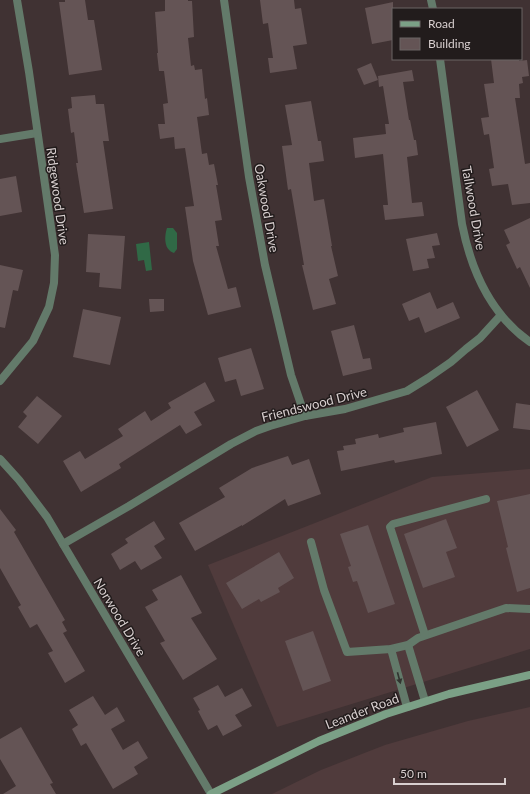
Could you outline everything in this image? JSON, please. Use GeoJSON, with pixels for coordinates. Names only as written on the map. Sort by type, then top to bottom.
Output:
{"type":"FeatureCollection","features":[{"type":"Feature","properties":{"kind":"main road","name":"Leander Road"},"geometry":{"type":"LineString","coordinates":[[211,794],[319,741],[386,714],[449,694],[530,675]]}},
{"type":"Feature","properties":{"kind":"street","name":"Ridgewood Drive"},"geometry":{"type":"LineString","coordinates":[[0,381],[33,341],[49,307],[54,282],[55,255],[29,72],[17,0]]}},
{"type":"Feature","properties":{"kind":"street","name":"Oakwood Drive"},"geometry":{"type":"LineString","coordinates":[[224,0],[249,177],[264,265],[291,375],[305,416]]}},
{"type":"Feature","properties":{"kind":"street","name":"Tallwood Drive"},"geometry":{"type":"LineString","coordinates":[[440,60],[462,224],[472,262],[485,291],[501,315],[521,336],[530,342]]}},
{"type":"Feature","properties":{"kind":"street"},"geometry":{"type":"LineString","coordinates":[[0,139],[37,133]]}},
{"type":"Feature","properties":{"kind":"street","name":"Friendswood Drive"},"geometry":{"type":"LineString","coordinates":[[63,544],[231,444],[270,426],[305,416],[345,409],[407,391],[451,362],[480,338],[501,315]]}},
{"type":"Feature","properties":{"kind":"street","name":"Norwood Drive"},"geometry":{"type":"LineString","coordinates":[[0,459],[19,480],[48,517],[211,794]]}},
{"type":"Feature","properties":{"kind":"street"},"geometry":{"type":"LineString","coordinates":[[425,635],[390,527],[393,524],[486,499]]}},
{"type":"Feature","properties":{"kind":"street"},"geometry":{"type":"LineString","coordinates":[[311,542],[324,590],[347,652],[391,649],[408,645],[425,635],[506,608],[530,609]]}},
{"type":"Feature","properties":{"kind":"street"},"geometry":{"type":"LineString","coordinates":[[408,645],[425,701]]}},
{"type":"Feature","properties":{"kind":"street"},"geometry":{"type":"LineString","coordinates":[[391,649],[407,707]]}},
{"type":"Feature","properties":{"kind":"shaded area"},"geometry":{"type":"Polygon","coordinates":[[[167,228],[173,228],[177,233],[177,249],[174,253],[168,249],[166,243],[165,235],[167,228]]]}},
{"type":"Feature","properties":{"kind":"shaded area"},"geometry":{"type":"Polygon","coordinates":[[[149,242],[152,270],[146,271],[144,260],[138,261],[136,244],[149,242]]]}},
{"type":"Feature","properties":{"kind":"shaded area"},"geometry":{"type":"Polygon","coordinates":[[[530,469],[530,649],[277,727],[208,565],[432,477],[530,469]]]}},
{"type":"Feature","properties":{"kind":"shaded area"},"geometry":{"type":"Polygon","coordinates":[[[530,707],[530,794],[272,794],[321,770],[385,745],[468,721],[530,707]]]}},
{"type":"Feature","properties":{"kind":"building"},"geometry":{"type":"Polygon","coordinates":[[[65,0],[85,0],[88,20],[94,20],[102,70],[69,75],[59,2],[65,2],[65,0]]]}},
{"type":"Feature","properties":{"kind":"building"},"geometry":{"type":"Polygon","coordinates":[[[165,0],[192,1],[194,37],[188,38],[191,66],[194,65],[195,70],[202,69],[205,99],[207,98],[209,115],[197,117],[202,154],[207,153],[209,165],[214,164],[222,220],[215,221],[219,246],[216,246],[228,289],[236,287],[241,307],[208,315],[193,261],[185,207],[194,206],[185,148],[175,149],[174,137],[160,139],[158,124],[165,124],[163,104],[168,103],[164,71],[159,71],[155,12],[165,11],[165,0]]]}},
{"type":"Feature","properties":{"kind":"building"},"geometry":{"type":"Polygon","coordinates":[[[260,0],[294,0],[295,9],[301,8],[307,44],[293,46],[297,69],[270,73],[268,58],[273,58],[268,23],[263,24],[260,0]]]}},
{"type":"Feature","properties":{"kind":"building"},"geometry":{"type":"Polygon","coordinates":[[[393,2],[392,40],[372,44],[365,8],[393,2]]]}},
{"type":"Feature","properties":{"kind":"building"},"geometry":{"type":"Polygon","coordinates":[[[491,60],[527,60],[529,76],[522,77],[523,83],[519,84],[520,98],[515,98],[525,164],[530,163],[530,203],[512,205],[508,184],[492,186],[489,169],[494,168],[489,134],[484,135],[481,118],[489,117],[484,84],[494,83],[491,60]]]}},
{"type":"Feature","properties":{"kind":"building"},"geometry":{"type":"Polygon","coordinates":[[[371,63],[378,80],[364,85],[357,69],[371,63]]]}},
{"type":"Feature","properties":{"kind":"building"},"geometry":{"type":"Polygon","coordinates":[[[412,70],[414,81],[403,82],[409,120],[414,140],[416,140],[418,155],[407,157],[412,203],[422,202],[424,216],[385,220],[383,205],[388,205],[383,154],[355,158],[353,138],[386,134],[385,124],[389,124],[383,86],[379,87],[378,76],[412,70]]]}},
{"type":"Feature","properties":{"kind":"building"},"geometry":{"type":"Polygon","coordinates":[[[95,95],[96,104],[104,104],[109,141],[103,141],[113,209],[84,213],[76,163],[78,163],[74,132],[71,133],[68,109],[72,108],[71,97],[95,95]]]}},
{"type":"Feature","properties":{"kind":"building"},"geometry":{"type":"Polygon","coordinates":[[[311,101],[318,141],[321,141],[324,161],[309,163],[314,201],[324,199],[331,246],[338,276],[329,279],[336,304],[313,310],[302,265],[304,265],[291,189],[288,190],[282,146],[292,145],[285,105],[311,101]]]}},
{"type":"Feature","properties":{"kind":"building"},"geometry":{"type":"Polygon","coordinates":[[[16,176],[22,212],[0,216],[0,179],[16,176]]]}},
{"type":"Feature","properties":{"kind":"building"},"geometry":{"type":"Polygon","coordinates":[[[530,218],[530,288],[520,267],[517,269],[506,245],[510,243],[504,230],[530,218]]]}},
{"type":"Feature","properties":{"kind":"building"},"geometry":{"type":"Polygon","coordinates":[[[437,233],[440,245],[432,246],[435,258],[427,259],[429,268],[413,271],[406,239],[437,233]]]}},
{"type":"Feature","properties":{"kind":"building"},"geometry":{"type":"Polygon","coordinates":[[[88,234],[125,236],[121,289],[99,287],[100,273],[86,272],[88,234]]]}},
{"type":"Feature","properties":{"kind":"building"},"geometry":{"type":"Polygon","coordinates":[[[0,265],[23,270],[18,291],[13,290],[5,328],[0,327],[0,265]]]}},
{"type":"Feature","properties":{"kind":"building"},"geometry":{"type":"Polygon","coordinates":[[[430,292],[437,309],[453,302],[460,318],[425,333],[419,317],[409,321],[402,304],[430,292]]]}},
{"type":"Feature","properties":{"kind":"building"},"geometry":{"type":"Polygon","coordinates":[[[149,299],[164,299],[164,311],[150,312],[149,299]]]}},
{"type":"Feature","properties":{"kind":"building"},"geometry":{"type":"Polygon","coordinates":[[[83,309],[121,317],[110,365],[73,357],[83,309]]]}},
{"type":"Feature","properties":{"kind":"building"},"geometry":{"type":"Polygon","coordinates":[[[354,325],[363,359],[370,358],[372,369],[343,376],[331,331],[354,325]]]}},
{"type":"Feature","properties":{"kind":"building"},"geometry":{"type":"Polygon","coordinates":[[[251,348],[264,389],[241,396],[236,379],[225,382],[218,358],[251,348]]]}},
{"type":"Feature","properties":{"kind":"building"},"geometry":{"type":"Polygon","coordinates":[[[205,382],[215,401],[194,412],[202,425],[186,434],[180,425],[119,464],[121,468],[81,492],[63,461],[80,451],[85,459],[123,436],[118,429],[145,411],[151,421],[171,408],[168,403],[205,382]]]}},
{"type":"Feature","properties":{"kind":"building"},"geometry":{"type":"Polygon","coordinates":[[[477,390],[499,430],[467,447],[446,407],[477,390]]]}},
{"type":"Feature","properties":{"kind":"building"},"geometry":{"type":"Polygon","coordinates":[[[37,396],[62,416],[38,444],[18,427],[27,416],[23,412],[37,396]]]}},
{"type":"Feature","properties":{"kind":"building"},"geometry":{"type":"Polygon","coordinates":[[[516,403],[530,405],[530,430],[513,428],[516,403]]]}},
{"type":"Feature","properties":{"kind":"building"},"geometry":{"type":"Polygon","coordinates":[[[436,422],[442,454],[395,463],[394,460],[341,471],[337,451],[344,450],[343,446],[356,444],[355,439],[378,434],[379,438],[404,432],[403,428],[436,422]]]}},
{"type":"Feature","properties":{"kind":"building"},"geometry":{"type":"Polygon","coordinates":[[[288,456],[292,465],[309,459],[321,494],[288,506],[285,499],[242,526],[195,551],[179,523],[225,497],[219,488],[252,468],[288,456]]]}},
{"type":"Feature","properties":{"kind":"building"},"geometry":{"type":"Polygon","coordinates":[[[530,494],[530,588],[517,592],[506,548],[508,547],[497,501],[530,494]]]}},
{"type":"Feature","properties":{"kind":"building"},"geometry":{"type":"Polygon","coordinates":[[[0,509],[16,530],[14,532],[65,620],[62,622],[67,631],[63,633],[85,671],[65,683],[48,653],[53,651],[37,624],[30,628],[18,607],[21,605],[0,568],[0,509]]]}},
{"type":"Feature","properties":{"kind":"building"},"geometry":{"type":"Polygon","coordinates":[[[446,519],[457,548],[446,552],[455,577],[423,588],[404,534],[446,519]]]}},
{"type":"Feature","properties":{"kind":"building"},"geometry":{"type":"Polygon","coordinates":[[[154,521],[165,539],[154,546],[162,558],[141,570],[135,561],[120,570],[111,554],[128,543],[125,539],[154,521]]]}},
{"type":"Feature","properties":{"kind":"building"},"geometry":{"type":"Polygon","coordinates":[[[368,525],[395,604],[368,613],[357,581],[353,582],[348,567],[351,566],[340,534],[368,525]]]}},
{"type":"Feature","properties":{"kind":"building"},"geometry":{"type":"Polygon","coordinates":[[[279,552],[294,578],[278,588],[280,592],[261,602],[259,599],[242,609],[226,583],[279,552]]]}},
{"type":"Feature","properties":{"kind":"building"},"geometry":{"type":"Polygon","coordinates":[[[181,575],[202,613],[191,618],[217,659],[183,680],[160,643],[165,641],[145,607],[158,600],[152,590],[181,575]]]}},
{"type":"Feature","properties":{"kind":"building"},"geometry":{"type":"Polygon","coordinates":[[[313,631],[331,681],[303,691],[285,641],[313,631]]]}},
{"type":"Feature","properties":{"kind":"building"},"geometry":{"type":"Polygon","coordinates":[[[218,685],[225,697],[242,688],[252,706],[235,715],[242,726],[223,736],[217,725],[208,730],[198,711],[200,710],[193,698],[218,685]]]}},
{"type":"Feature","properties":{"kind":"building"},"geometry":{"type":"Polygon","coordinates":[[[93,696],[105,715],[117,707],[125,721],[111,729],[123,750],[138,741],[148,758],[134,767],[138,774],[113,789],[86,743],[81,746],[72,729],[78,725],[69,710],[93,696]]]}},
{"type":"Feature","properties":{"kind":"building"},"geometry":{"type":"Polygon","coordinates":[[[21,727],[53,783],[50,784],[56,794],[3,794],[16,786],[0,759],[0,739],[21,727]]]}}]}
